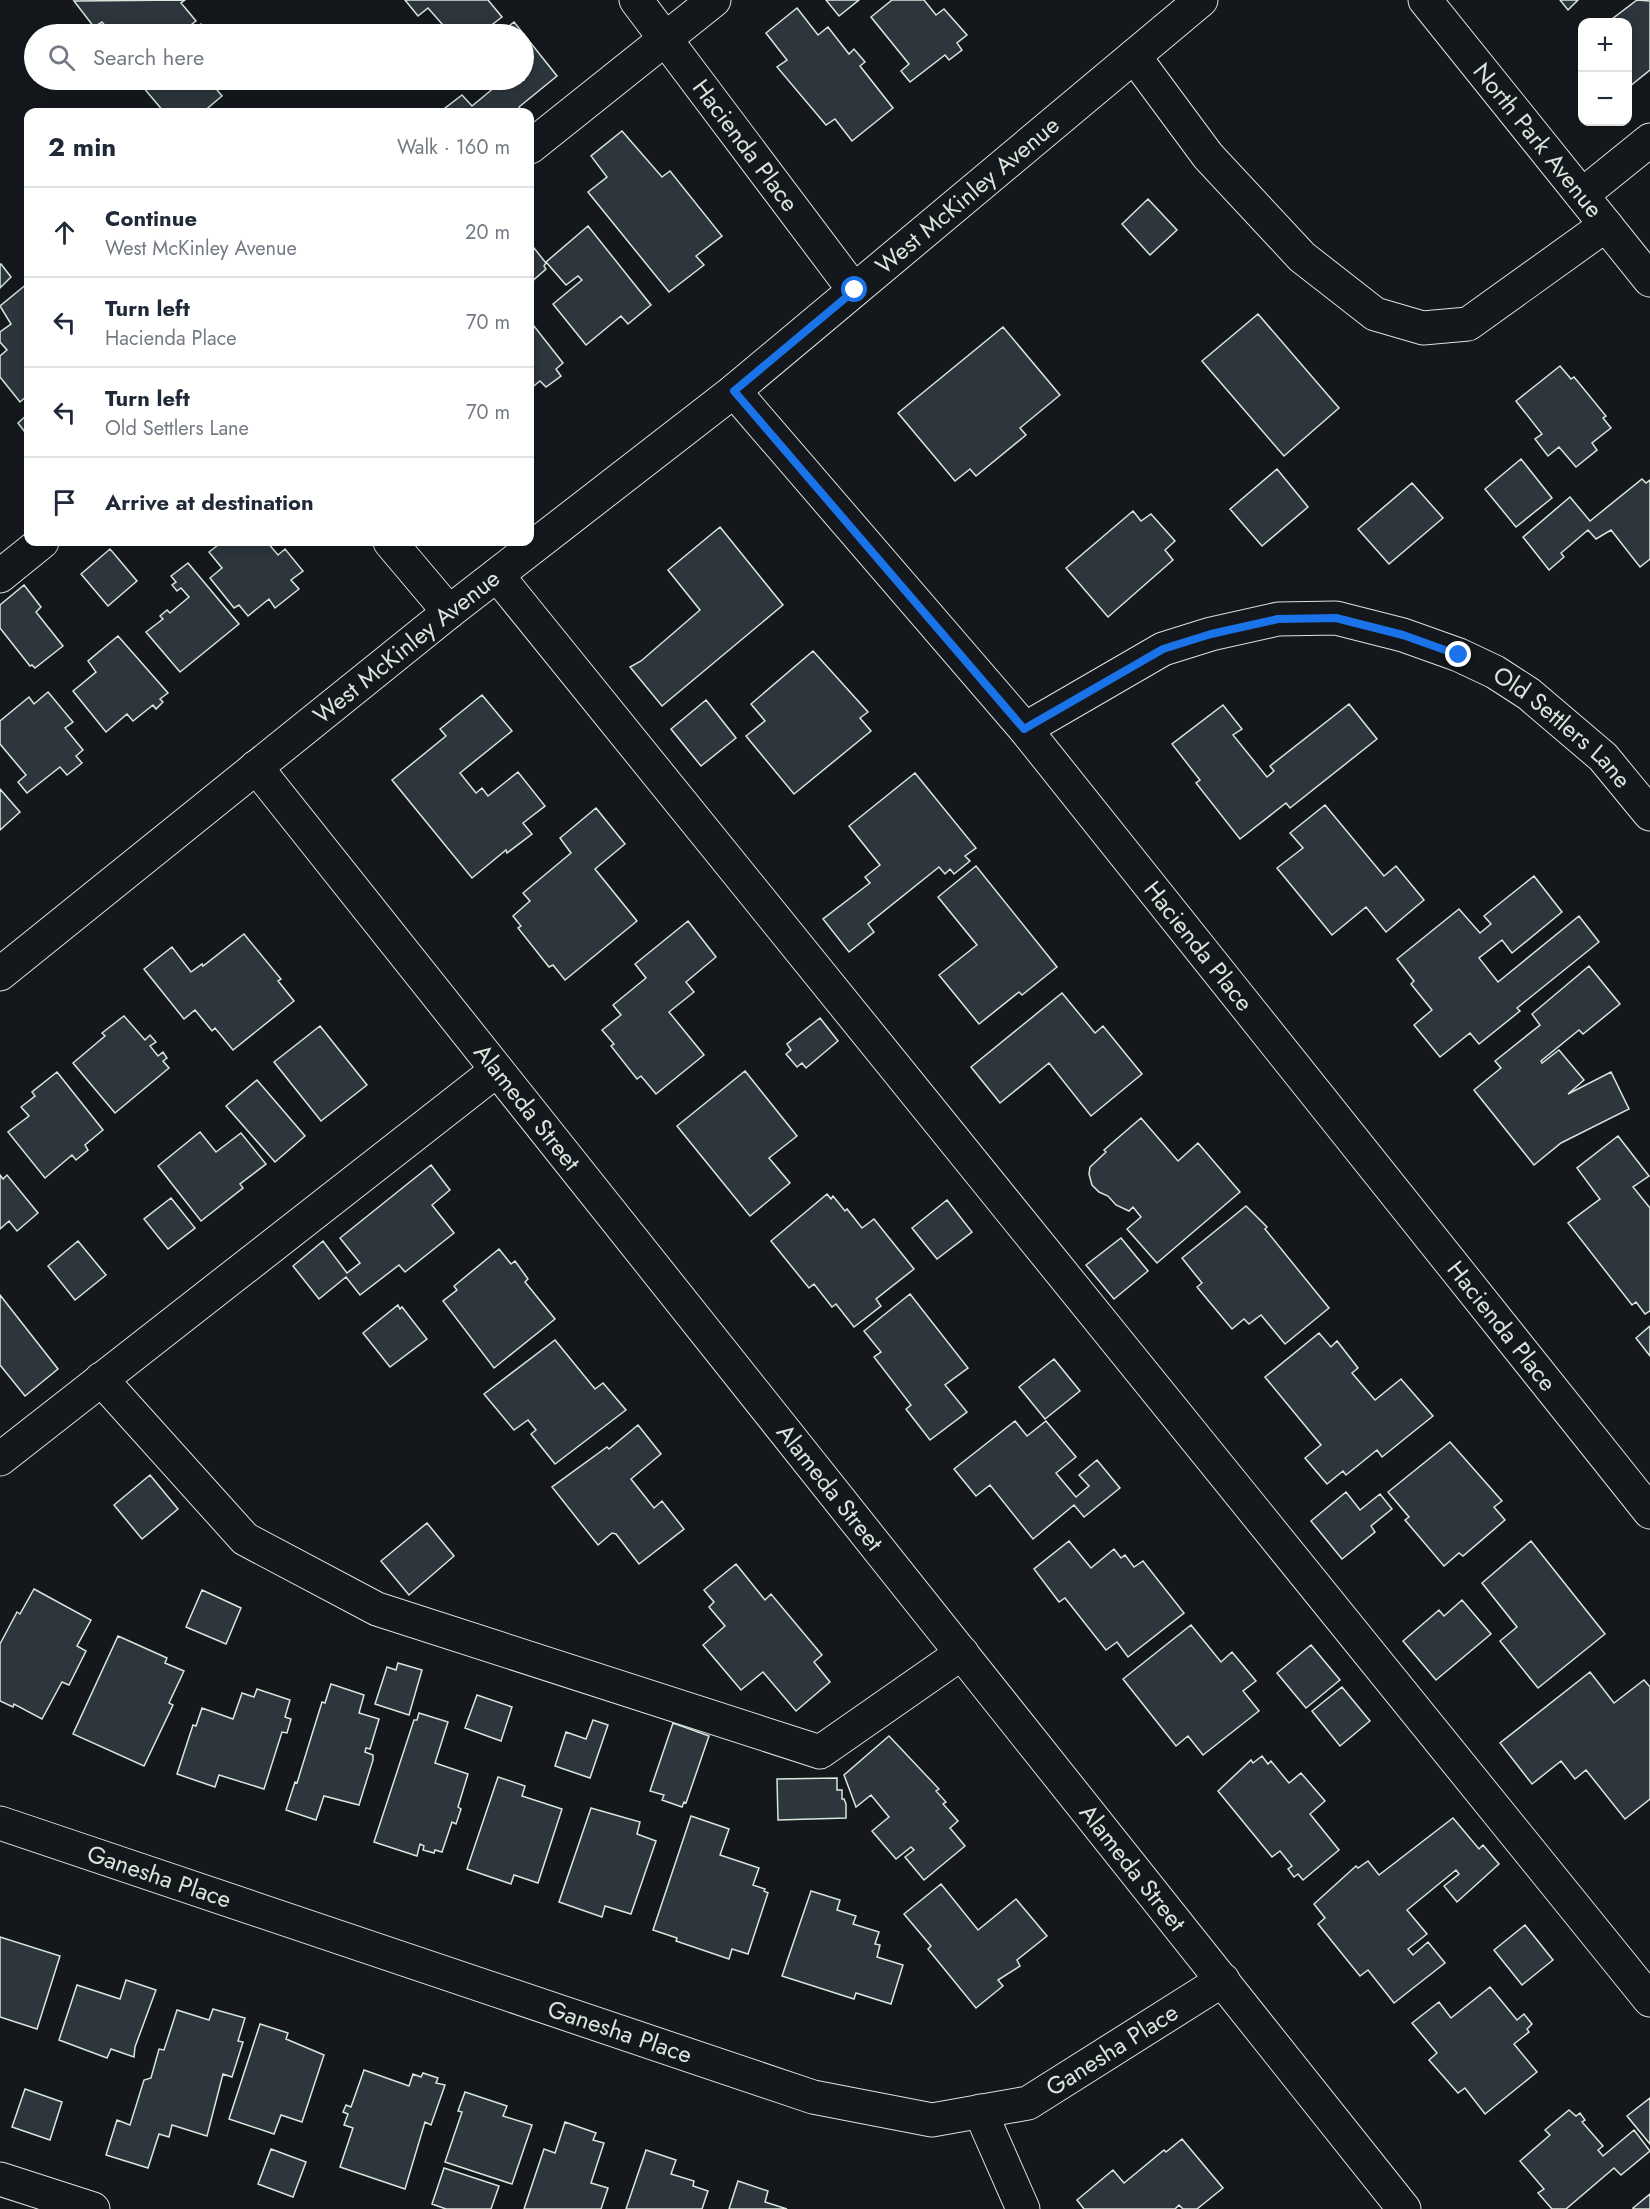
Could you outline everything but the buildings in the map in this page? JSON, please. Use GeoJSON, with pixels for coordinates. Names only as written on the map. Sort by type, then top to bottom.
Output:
{"type":"FeatureCollection","features":[{"type":"Feature","properties":{"kind":"street","name":"Hacienda Place"},"geometry":{"type":"LineString","coordinates":[[636,0],[667,38],[855,290]]}},
{"type":"Feature","properties":{"kind":"street"},"geometry":{"type":"LineString","coordinates":[[534,144],[714,0]]}},
{"type":"Feature","properties":{"kind":"street","name":"West McKinley Avenue"},"geometry":{"type":"LineString","coordinates":[[0,974],[449,612],[734,391],[1201,0]]}},
{"type":"Feature","properties":{"kind":"street","name":"North Park Avenue"},"geometry":{"type":"LineString","coordinates":[[1425,0],[1650,280]]}},
{"type":"Feature","properties":{"kind":"street"},"geometry":{"type":"LineString","coordinates":[[1134,56],[1208,156],[1302,257],[1376,314],[1423,328],[1468,324],[1606,225]]}},
{"type":"Feature","properties":{"kind":"street"},"geometry":{"type":"LineString","coordinates":[[1582,195],[1650,140]]}},
{"type":"Feature","properties":{"kind":"street","name":"Hacienda Place"},"geometry":{"type":"LineString","coordinates":[[734,391],[1024,729],[1650,1512]]}},
{"type":"Feature","properties":{"kind":"street"},"geometry":{"type":"LineString","coordinates":[[6,560],[34,546]]}},
{"type":"Feature","properties":{"kind":"street"},"geometry":{"type":"LineString","coordinates":[[393,546],[449,612]]}},
{"type":"Feature","properties":{"kind":"street"},"geometry":{"type":"LineString","coordinates":[[497,575],[1650,2000]]}},
{"type":"Feature","properties":{"kind":"street","name":"Old Settlers Lane"},"geometry":{"type":"LineString","coordinates":[[1024,729],[1163,649],[1211,634],[1278,619],[1336,618],[1403,635],[1459,655],[1495,672],[1529,694],[1603,757],[1650,814]]}},
{"type":"Feature","properties":{"kind":"street","name":"Alameda Street"},"geometry":{"type":"LineString","coordinates":[[256,767],[1404,2209]]}},
{"type":"Feature","properties":{"kind":"street"},"geometry":{"type":"LineString","coordinates":[[0,1459],[497,1070]]}},
{"type":"Feature","properties":{"kind":"street"},"geometry":{"type":"LineString","coordinates":[[101,1379],[245,1539],[366,1604],[820,1752],[962,1653]]}},
{"type":"Feature","properties":{"kind":"street","name":"Ganesha Place"},"geometry":{"type":"LineString","coordinates":[[0,1823],[813,2097],[932,2120],[1028,2103],[1223,1980]]}},
{"type":"Feature","properties":{"kind":"street"},"geometry":{"type":"LineString","coordinates":[[980,2111],[1023,2209]]}},
{"type":"Feature","properties":{"kind":"street"},"geometry":{"type":"LineString","coordinates":[[0,2179],[93,2209]]}},
{"type":"Feature","properties":{"kind":"route"},"geometry":{"type":"LineString","coordinates":[[855,290],[734,391],[1024,729],[1163,649],[1211,634],[1278,619],[1336,618],[1403,635],[1459,655]]}}]}
